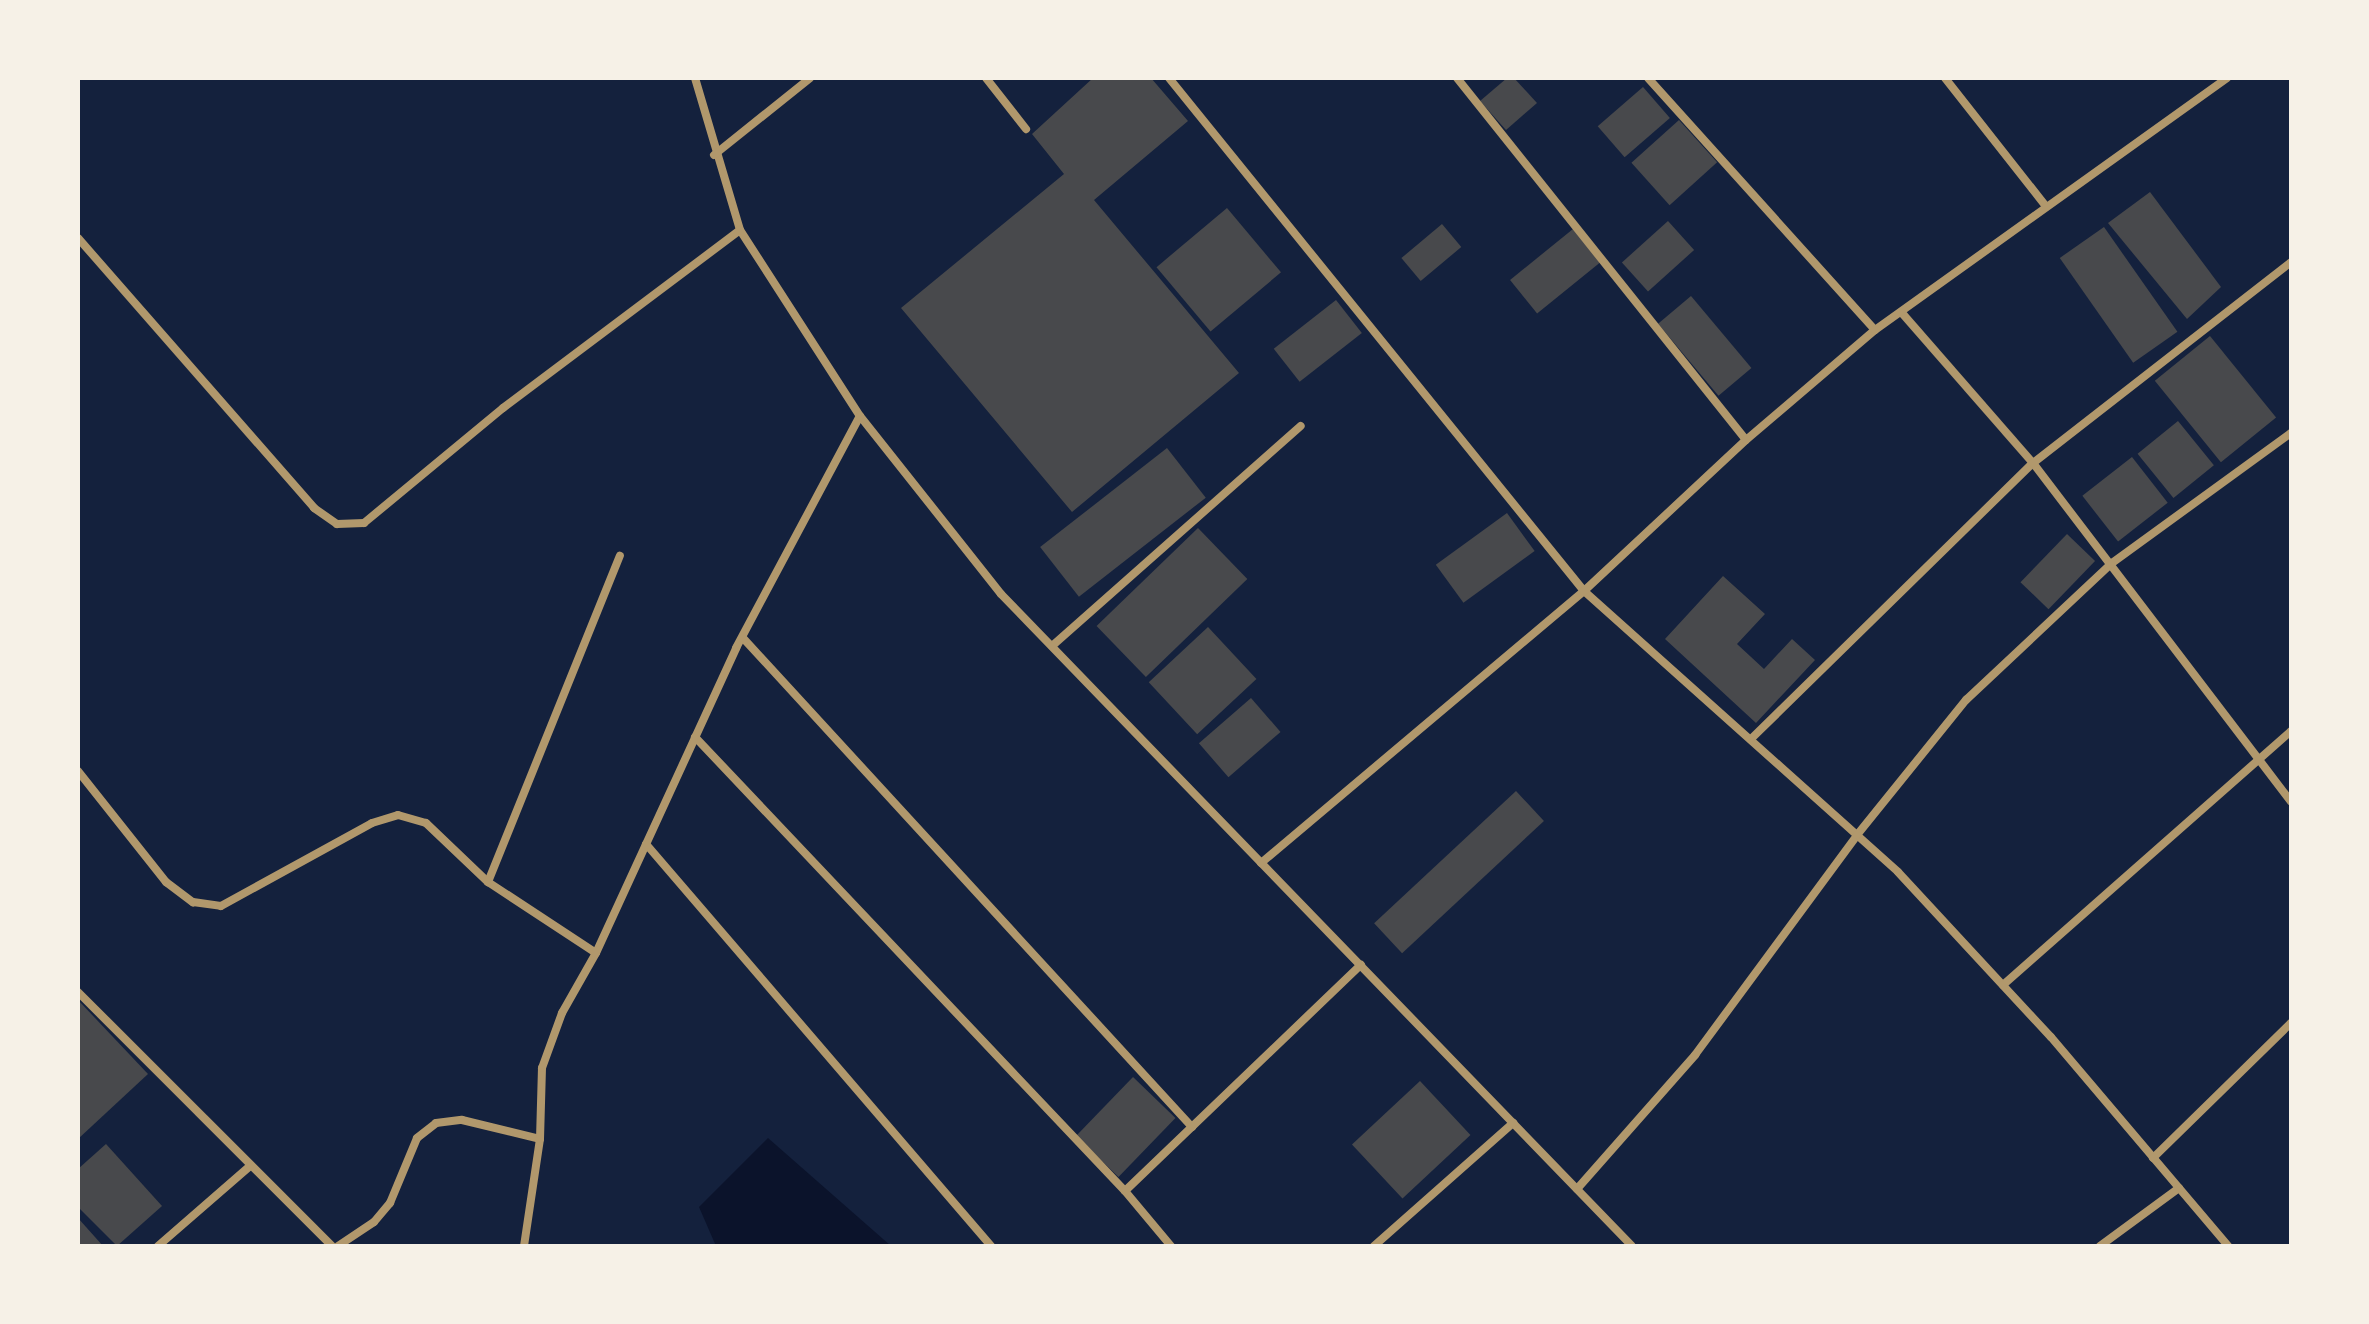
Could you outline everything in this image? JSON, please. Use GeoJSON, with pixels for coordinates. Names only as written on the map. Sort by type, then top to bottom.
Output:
{"type":"FeatureCollection","features":[{"type":"Feature","properties":{"kind":"street"},"geometry":{"type":"LineString","coordinates":[[695,78],[714,155],[740,230],[860,416],[1001,594],[1632,1246]]}},
{"type":"Feature","properties":{"kind":"street"},"geometry":{"type":"LineString","coordinates":[[714,155],[810,78]]}},
{"type":"Feature","properties":{"kind":"street"},"geometry":{"type":"LineString","coordinates":[[986,78],[1026,129]]}},
{"type":"Feature","properties":{"kind":"street"},"geometry":{"type":"LineString","coordinates":[[1169,78],[1584,591],[1753,737],[1898,872],[2003,985],[2228,1246]]}},
{"type":"Feature","properties":{"kind":"street"},"geometry":{"type":"LineString","coordinates":[[1457,78],[1746,440]]}},
{"type":"Feature","properties":{"kind":"street"},"geometry":{"type":"LineString","coordinates":[[1648,78],[1875,330]]}},
{"type":"Feature","properties":{"kind":"street"},"geometry":{"type":"LineString","coordinates":[[1945,78],[2044,204]]}},
{"type":"Feature","properties":{"kind":"street"},"geometry":{"type":"LineString","coordinates":[[1261,863],[1584,591],[1746,440],[1875,330],[1902,313],[2044,204],[2227,78]]}},
{"type":"Feature","properties":{"kind":"street"},"geometry":{"type":"LineString","coordinates":[[78,238],[314,508],[337,524],[364,523],[503,408],[740,230]]}},
{"type":"Feature","properties":{"kind":"street"},"geometry":{"type":"LineString","coordinates":[[1753,737],[2033,463],[2291,262]]}},
{"type":"Feature","properties":{"kind":"street"},"geometry":{"type":"LineString","coordinates":[[1902,313],[2033,463],[2291,802]]}},
{"type":"Feature","properties":{"kind":"street"},"geometry":{"type":"LineString","coordinates":[[524,1246],[540,1139],[542,1068],[562,1013],[596,953],[743,638],[860,416]]}},
{"type":"Feature","properties":{"kind":"street"},"geometry":{"type":"LineString","coordinates":[[1052,646],[1301,426]]}},
{"type":"Feature","properties":{"kind":"street"},"geometry":{"type":"LineString","coordinates":[[1577,1189],[1695,1055],[1857,835],[1966,700],[2112,563],[2291,433]]}},
{"type":"Feature","properties":{"kind":"street"},"geometry":{"type":"LineString","coordinates":[[488,882],[620,556]]}},
{"type":"Feature","properties":{"kind":"street"},"geometry":{"type":"LineString","coordinates":[[743,638],[1192,1127]]}},
{"type":"Feature","properties":{"kind":"street"},"geometry":{"type":"LineString","coordinates":[[2003,985],[2256,757],[2291,731]]}},
{"type":"Feature","properties":{"kind":"street"},"geometry":{"type":"LineString","coordinates":[[695,737],[1125,1191],[1171,1246]]}},
{"type":"Feature","properties":{"kind":"street"},"geometry":{"type":"LineString","coordinates":[[78,771],[166,882],[193,902],[221,906],[372,823],[398,815],[426,823],[488,882],[596,953]]}},
{"type":"Feature","properties":{"kind":"street"},"geometry":{"type":"LineString","coordinates":[[646,844],[991,1246]]}},
{"type":"Feature","properties":{"kind":"street"},"geometry":{"type":"LineString","coordinates":[[1125,1191],[1361,965]]}},
{"type":"Feature","properties":{"kind":"street"},"geometry":{"type":"LineString","coordinates":[[78,992],[249,1167],[335,1246],[374,1222],[390,1203],[417,1138],[436,1123],[462,1120],[540,1139]]}},
{"type":"Feature","properties":{"kind":"street"},"geometry":{"type":"LineString","coordinates":[[2153,1158],[2291,1023]]}},
{"type":"Feature","properties":{"kind":"street"},"geometry":{"type":"LineString","coordinates":[[1374,1246],[1513,1123]]}},
{"type":"Feature","properties":{"kind":"street"},"geometry":{"type":"LineString","coordinates":[[158,1246],[249,1167]]}},
{"type":"Feature","properties":{"kind":"street"},"geometry":{"type":"LineString","coordinates":[[2100,1246],[2179,1188]]}},
{"type":"Feature","properties":{"kind":"water"},"geometry":{"type":"Polygon","coordinates":[[[768,1138],[891,1246],[716,1246],[699,1207],[768,1138]]]}},
{"type":"Feature","properties":{"kind":"building"},"geometry":{"type":"Polygon","coordinates":[[[1093,78],[1151,78],[1188,121],[1094,200],[1239,373],[1072,512],[901,308],[1064,174],[1032,134],[1093,78]]]}},
{"type":"Feature","properties":{"kind":"building"},"geometry":{"type":"Polygon","coordinates":[[[1507,78],[1514,78],[1537,103],[1506,130],[1480,101],[1507,78]]]}},
{"type":"Feature","properties":{"kind":"building"},"geometry":{"type":"Polygon","coordinates":[[[1643,87],[1670,118],[1625,157],[1598,126],[1643,87]]]}},
{"type":"Feature","properties":{"kind":"building"},"geometry":{"type":"Polygon","coordinates":[[[1679,120],[1717,162],[1670,205],[1631,163],[1679,120]]]}},
{"type":"Feature","properties":{"kind":"building"},"geometry":{"type":"Polygon","coordinates":[[[2150,192],[2221,287],[2187,319],[2108,223],[2150,192]]]}},
{"type":"Feature","properties":{"kind":"building"},"geometry":{"type":"Polygon","coordinates":[[[1227,208],[1281,272],[1211,331],[1157,267],[1227,208]]]}},
{"type":"Feature","properties":{"kind":"building"},"geometry":{"type":"Polygon","coordinates":[[[1668,221],[1694,250],[1648,291],[1622,262],[1668,221]]]}},
{"type":"Feature","properties":{"kind":"building"},"geometry":{"type":"Polygon","coordinates":[[[1442,224],[1461,247],[1421,281],[1401,258],[1442,224]]]}},
{"type":"Feature","properties":{"kind":"building"},"geometry":{"type":"Polygon","coordinates":[[[2104,227],[2177,332],[2133,363],[2060,258],[2104,227]]]}},
{"type":"Feature","properties":{"kind":"building"},"geometry":{"type":"Polygon","coordinates":[[[1573,229],[1600,262],[1537,313],[1510,280],[1573,229]]]}},
{"type":"Feature","properties":{"kind":"building"},"geometry":{"type":"Polygon","coordinates":[[[1691,296],[1751,368],[1718,396],[1658,324],[1691,296]]]}},
{"type":"Feature","properties":{"kind":"building"},"geometry":{"type":"Polygon","coordinates":[[[1336,300],[1362,333],[1300,382],[1274,349],[1336,300]]]}},
{"type":"Feature","properties":{"kind":"building"},"geometry":{"type":"Polygon","coordinates":[[[2210,336],[2276,418],[2221,462],[2155,381],[2210,336]]]}},
{"type":"Feature","properties":{"kind":"building"},"geometry":{"type":"Polygon","coordinates":[[[2178,421],[2214,465],[2173,498],[2138,454],[2178,421]]]}},
{"type":"Feature","properties":{"kind":"building"},"geometry":{"type":"Polygon","coordinates":[[[1167,448],[1206,498],[1079,597],[1040,547],[1167,448]]]}},
{"type":"Feature","properties":{"kind":"building"},"geometry":{"type":"Polygon","coordinates":[[[2132,457],[2168,503],[2118,541],[2082,496],[2132,457]]]}},
{"type":"Feature","properties":{"kind":"building"},"geometry":{"type":"Polygon","coordinates":[[[1507,513],[1535,551],[1463,603],[1436,565],[1507,513]]]}},
{"type":"Feature","properties":{"kind":"building"},"geometry":{"type":"Polygon","coordinates":[[[1198,528],[1247,579],[1146,677],[1097,626],[1198,528]]]}},
{"type":"Feature","properties":{"kind":"building"},"geometry":{"type":"Polygon","coordinates":[[[2067,534],[2095,561],[2049,609],[2020,582],[2067,534]]]}},
{"type":"Feature","properties":{"kind":"building"},"geometry":{"type":"Polygon","coordinates":[[[1723,576],[1765,614],[1737,644],[1764,669],[1792,639],[1815,660],[1756,723],[1665,639],[1723,576]]]}},
{"type":"Feature","properties":{"kind":"building"},"geometry":{"type":"Polygon","coordinates":[[[1208,627],[1256,679],[1197,734],[1149,682],[1208,627]]]}},
{"type":"Feature","properties":{"kind":"building"},"geometry":{"type":"Polygon","coordinates":[[[1251,698],[1281,732],[1228,777],[1199,743],[1251,698]]]}},
{"type":"Feature","properties":{"kind":"building"},"geometry":{"type":"Polygon","coordinates":[[[1516,791],[1544,821],[1402,953],[1374,923],[1516,791]]]}},
{"type":"Feature","properties":{"kind":"building"},"geometry":{"type":"Polygon","coordinates":[[[78,1000],[148,1074],[78,1139],[78,1000]]]}},
{"type":"Feature","properties":{"kind":"building"},"geometry":{"type":"Polygon","coordinates":[[[1133,1077],[1175,1118],[1118,1177],[1076,1136],[1133,1077]]]}},
{"type":"Feature","properties":{"kind":"building"},"geometry":{"type":"Polygon","coordinates":[[[1420,1081],[1470,1135],[1402,1199],[1352,1144],[1420,1081]]]}},
{"type":"Feature","properties":{"kind":"building"},"geometry":{"type":"Polygon","coordinates":[[[106,1144],[162,1206],[117,1246],[78,1207],[78,1169],[106,1144]]]}},
{"type":"Feature","properties":{"kind":"building"},"geometry":{"type":"Polygon","coordinates":[[[78,1218],[103,1246],[78,1246],[78,1218]]]}}]}
